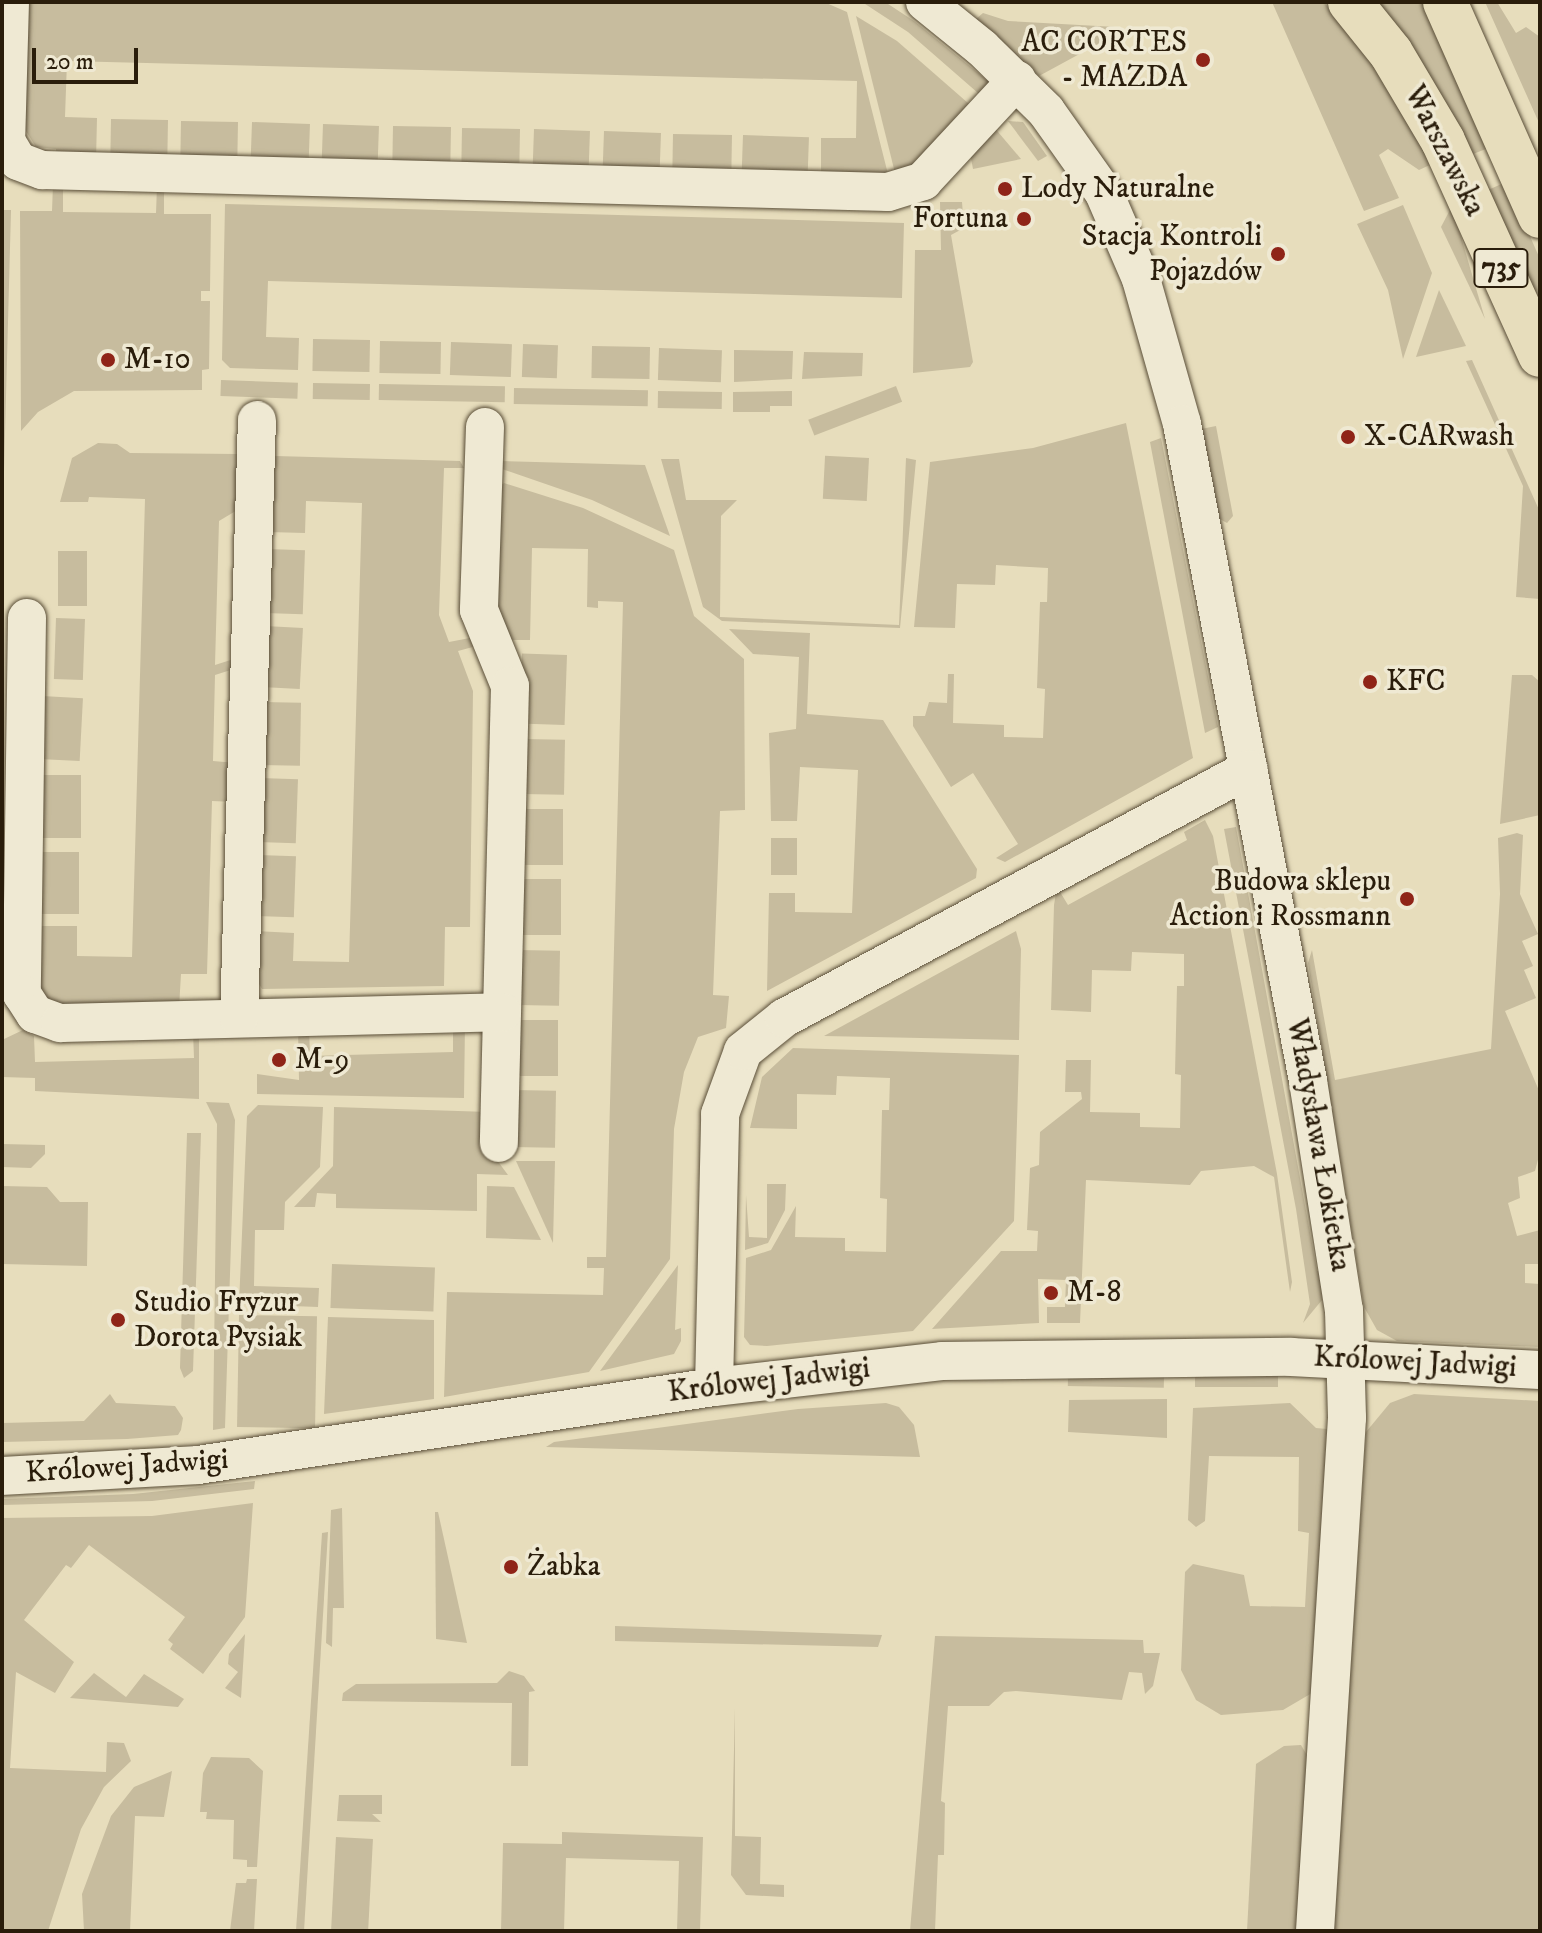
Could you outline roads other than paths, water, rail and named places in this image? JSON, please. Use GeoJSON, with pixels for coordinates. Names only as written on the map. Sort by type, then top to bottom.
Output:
{"type":"FeatureCollection","features":[{"type":"Feature","properties":{"kind":"main road","name":"Warszawska"},"geometry":{"type":"LineString","coordinates":[[1350,2],[1391,53],[1437,129],[1540,355]]}},
{"type":"Feature","properties":{"kind":"main road","name":"Warszawska"},"geometry":{"type":"LineString","coordinates":[[1445,2],[1540,216]]}},
{"type":"Feature","properties":{"kind":"street"},"geometry":{"type":"LineString","coordinates":[[10,2],[6,141],[18,161],[42,170],[888,192],[923,181],[1017,80]]}},
{"type":"Feature","properties":{"kind":"street","name":"Władysława Łokietka"},"geometry":{"type":"LineString","coordinates":[[925,2],[1017,80],[1074,146],[1110,204],[1141,279],[1168,370],[1249,769],[1324,1168],[1347,1359],[1315,1931]]}},
{"type":"Feature","properties":{"kind":"street"},"geometry":{"type":"LineString","coordinates":[[239,1018],[257,420]]}},
{"type":"Feature","properties":{"kind":"street"},"geometry":{"type":"LineString","coordinates":[[485,427],[479,610],[510,686],[499,1143]]}},
{"type":"Feature","properties":{"kind":"street"},"geometry":{"type":"LineString","coordinates":[[27,618],[23,1001],[35,1014],[60,1023],[502,1012]]}},
{"type":"Feature","properties":{"kind":"street"},"geometry":{"type":"LineString","coordinates":[[714,1387],[720,1114],[723,1094],[743,1051],[784,1018],[1249,769]]}},
{"type":"Feature","properties":{"kind":"street","name":"Królowej Jadwigi"},"geometry":{"type":"LineString","coordinates":[[2,1476],[227,1461],[714,1387],[886,1367],[1022,1357],[1347,1359],[1540,1370]]}},
{"type":"Feature","properties":{"kind":"place","name":"AC CORTES - MAZDA"},"geometry":{"type":"Point","coordinates":[1203,60]}},
{"type":"Feature","properties":{"kind":"place","name":"Lody Naturalne"},"geometry":{"type":"Point","coordinates":[1005,189]}},
{"type":"Feature","properties":{"kind":"place","name":"Fortuna"},"geometry":{"type":"Point","coordinates":[1024,219]}},
{"type":"Feature","properties":{"kind":"place","name":"Stacja Kontroli Pojazdów"},"geometry":{"type":"Point","coordinates":[1278,254]}},
{"type":"Feature","properties":{"kind":"place","name":"M-10"},"geometry":{"type":"Point","coordinates":[108,360]}},
{"type":"Feature","properties":{"kind":"place","name":"X-CARwash"},"geometry":{"type":"Point","coordinates":[1348,437]}},
{"type":"Feature","properties":{"kind":"place","name":"KFC"},"geometry":{"type":"Point","coordinates":[1370,682]}},
{"type":"Feature","properties":{"kind":"place","name":"Budowa sklepu Action i Rossmann"},"geometry":{"type":"Point","coordinates":[1407,899]}},
{"type":"Feature","properties":{"kind":"place","name":"M-9"},"geometry":{"type":"Point","coordinates":[279,1060]}},
{"type":"Feature","properties":{"kind":"place","name":"M-8"},"geometry":{"type":"Point","coordinates":[1051,1293]}},
{"type":"Feature","properties":{"kind":"place","name":"Studio Fryzur Dorota Pysiak"},"geometry":{"type":"Point","coordinates":[118,1320]}},
{"type":"Feature","properties":{"kind":"place","name":"Żabka"},"geometry":{"type":"Point","coordinates":[511,1567]}}]}
